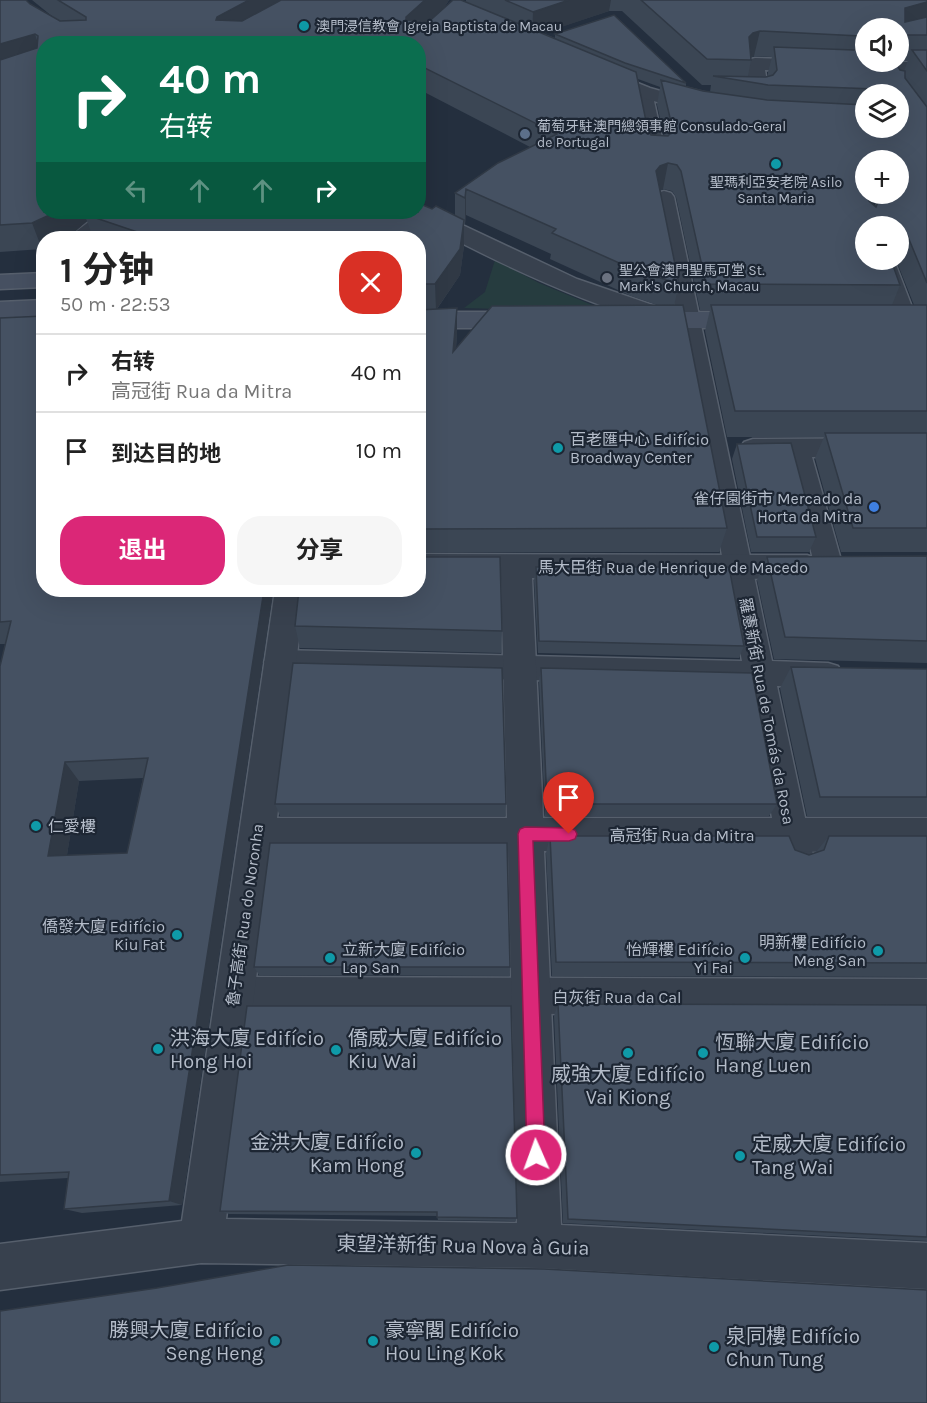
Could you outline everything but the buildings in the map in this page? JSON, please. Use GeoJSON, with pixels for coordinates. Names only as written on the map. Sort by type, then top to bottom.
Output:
{"type":"FeatureCollection","features":[{"type":"Feature","properties":{"kind":"main road"},"geometry":{"type":"LineString","coordinates":[[0,282],[36,280]]}},
{"type":"Feature","properties":{"kind":"main road"},"geometry":{"type":"LineString","coordinates":[[0,310],[36,308]]}},
{"type":"Feature","properties":{"kind":"main road"},"geometry":{"type":"LineString","coordinates":[[426,315],[536,320],[426,320]]}},
{"type":"Feature","properties":{"kind":"main road"},"geometry":{"type":"LineString","coordinates":[[592,320],[768,320]]}},
{"type":"Feature","properties":{"kind":"street"},"geometry":{"type":"LineString","coordinates":[[688,85],[696,93],[759,94],[755,64],[833,66]]}},
{"type":"Feature","properties":{"kind":"street"},"geometry":{"type":"LineString","coordinates":[[582,66],[643,92],[724,114]]}},
{"type":"Feature","properties":{"kind":"street"},"geometry":{"type":"LineString","coordinates":[[909,66],[927,68]]}},
{"type":"Feature","properties":{"kind":"street"},"geometry":{"type":"LineString","coordinates":[[643,92],[656,156]]}},
{"type":"Feature","properties":{"kind":"street","name":"羅憲新街 Rua de Tomás da Rosa"},"geometry":{"type":"LineString","coordinates":[[664,197],[678,276],[679,320],[696,368],[714,448],[793,845]]}},
{"type":"Feature","properties":{"kind":"street"},"geometry":{"type":"LineString","coordinates":[[426,215],[476,242],[598,298],[679,320]]}},
{"type":"Feature","properties":{"kind":"street"},"geometry":{"type":"LineString","coordinates":[[91,231],[106,219]]}},
{"type":"Feature","properties":{"kind":"street"},"geometry":{"type":"LineString","coordinates":[[887,270],[905,320]]}},
{"type":"Feature","properties":{"kind":"street"},"geometry":{"type":"LineString","coordinates":[[714,448],[927,447]]}},
{"type":"Feature","properties":{"kind":"street"},"geometry":{"type":"LineString","coordinates":[[797,448],[829,567]]}},
{"type":"Feature","properties":{"kind":"street","name":"馬大臣街 Rua de Henrique de Macedo"},"geometry":{"type":"LineString","coordinates":[[426,566],[862,566]]}},
{"type":"Feature","properties":{"kind":"street"},"geometry":{"type":"LineString","coordinates":[[516,567],[540,1246]]}},
{"type":"Feature","properties":{"kind":"street","name":"魯子高街 Rua do Noronha"},"geometry":{"type":"LineString","coordinates":[[201,1241],[289,597]]}},
{"type":"Feature","properties":{"kind":"street"},"geometry":{"type":"LineString","coordinates":[[279,662],[860,675]]}},
{"type":"Feature","properties":{"kind":"street","name":"高冠街 Rua da Mitra"},"geometry":{"type":"LineString","coordinates":[[256,834],[525,834],[793,845],[927,836]]}},
{"type":"Feature","properties":{"kind":"street","name":"白灰街 Rua da Cal"},"geometry":{"type":"LineString","coordinates":[[234,995],[927,997]]}},
{"type":"Feature","properties":{"kind":"street","name":"東望洋新街 Rua Nova à Guia"},"geometry":{"type":"LineString","coordinates":[[0,1267],[201,1241],[540,1246],[927,1266]]}},
{"type":"Feature","properties":{"kind":"green space"},"geometry":{"type":"Polygon","coordinates":[[[495,260],[539,283],[609,312],[464,308],[485,292],[495,260]]]}},
{"type":"Feature","properties":{"kind":"place","name":"澳門浸信教會 Igreja Baptista de Macau"},"geometry":{"type":"Point","coordinates":[304,26]}},
{"type":"Feature","properties":{"kind":"place","name":"葡萄牙駐澳門總領事館 Consulado-Geral de Portugal"},"geometry":{"type":"Point","coordinates":[525,134]}},
{"type":"Feature","properties":{"kind":"place","name":"聖瑪利亞安老院 Asilo Santa Maria"},"geometry":{"type":"Point","coordinates":[776,164]}},
{"type":"Feature","properties":{"kind":"place","name":"聖公會澳門聖馬可堂 St. Mark's Church, Macau"},"geometry":{"type":"Point","coordinates":[607,278]}},
{"type":"Feature","properties":{"kind":"place","name":"百老匯中心 Edifício Broadway Center"},"geometry":{"type":"Point","coordinates":[558,448]}},
{"type":"Feature","properties":{"kind":"place","name":"雀仔園街市 Mercado da Horta da Mitra"},"geometry":{"type":"Point","coordinates":[874,507]}},
{"type":"Feature","properties":{"kind":"place","name":"仁愛樓"},"geometry":{"type":"Point","coordinates":[36,826]}},
{"type":"Feature","properties":{"kind":"place","name":"僑發大廈 Edifício Kiu Fat"},"geometry":{"type":"Point","coordinates":[177,935]}},
{"type":"Feature","properties":{"kind":"place","name":"明新樓 Edifício Meng San"},"geometry":{"type":"Point","coordinates":[878,951]}},
{"type":"Feature","properties":{"kind":"place","name":"立新大廈 Edifício Lap San"},"geometry":{"type":"Point","coordinates":[330,958]}},
{"type":"Feature","properties":{"kind":"place","name":"怡輝樓 Edifício Yi Fai"},"geometry":{"type":"Point","coordinates":[745,958]}},
{"type":"Feature","properties":{"kind":"place","name":"洪海大廈 Edifício Hong Hoi"},"geometry":{"type":"Point","coordinates":[158,1049]}},
{"type":"Feature","properties":{"kind":"place","name":"僑威大廈 Edifício Kiu Wai"},"geometry":{"type":"Point","coordinates":[336,1050]}},
{"type":"Feature","properties":{"kind":"place","name":"威強大廈 Edifício Vai Kiong"},"geometry":{"type":"Point","coordinates":[628,1053]}},
{"type":"Feature","properties":{"kind":"place","name":"恆聯大廈 Edifício Hang Luen"},"geometry":{"type":"Point","coordinates":[703,1053]}},
{"type":"Feature","properties":{"kind":"place","name":"金洪大廈 Edifício Kam Hong"},"geometry":{"type":"Point","coordinates":[416,1153]}},
{"type":"Feature","properties":{"kind":"place","name":"定威大廈 Edifício Tang Wai"},"geometry":{"type":"Point","coordinates":[740,1156]}},
{"type":"Feature","properties":{"kind":"place","name":"勝興大廈 Edifício Seng Heng"},"geometry":{"type":"Point","coordinates":[275,1341]}},
{"type":"Feature","properties":{"kind":"place","name":"豪寧閣 Edifício Hou Ling Kok"},"geometry":{"type":"Point","coordinates":[373,1341]}},
{"type":"Feature","properties":{"kind":"place","name":"泉同樓 Edifício Chun Tung"},"geometry":{"type":"Point","coordinates":[714,1347]}},
{"type":"Feature","properties":{"kind":"route"},"geometry":{"type":"LineString","coordinates":[[536,1155],[525,834],[569,834]]}}]}
